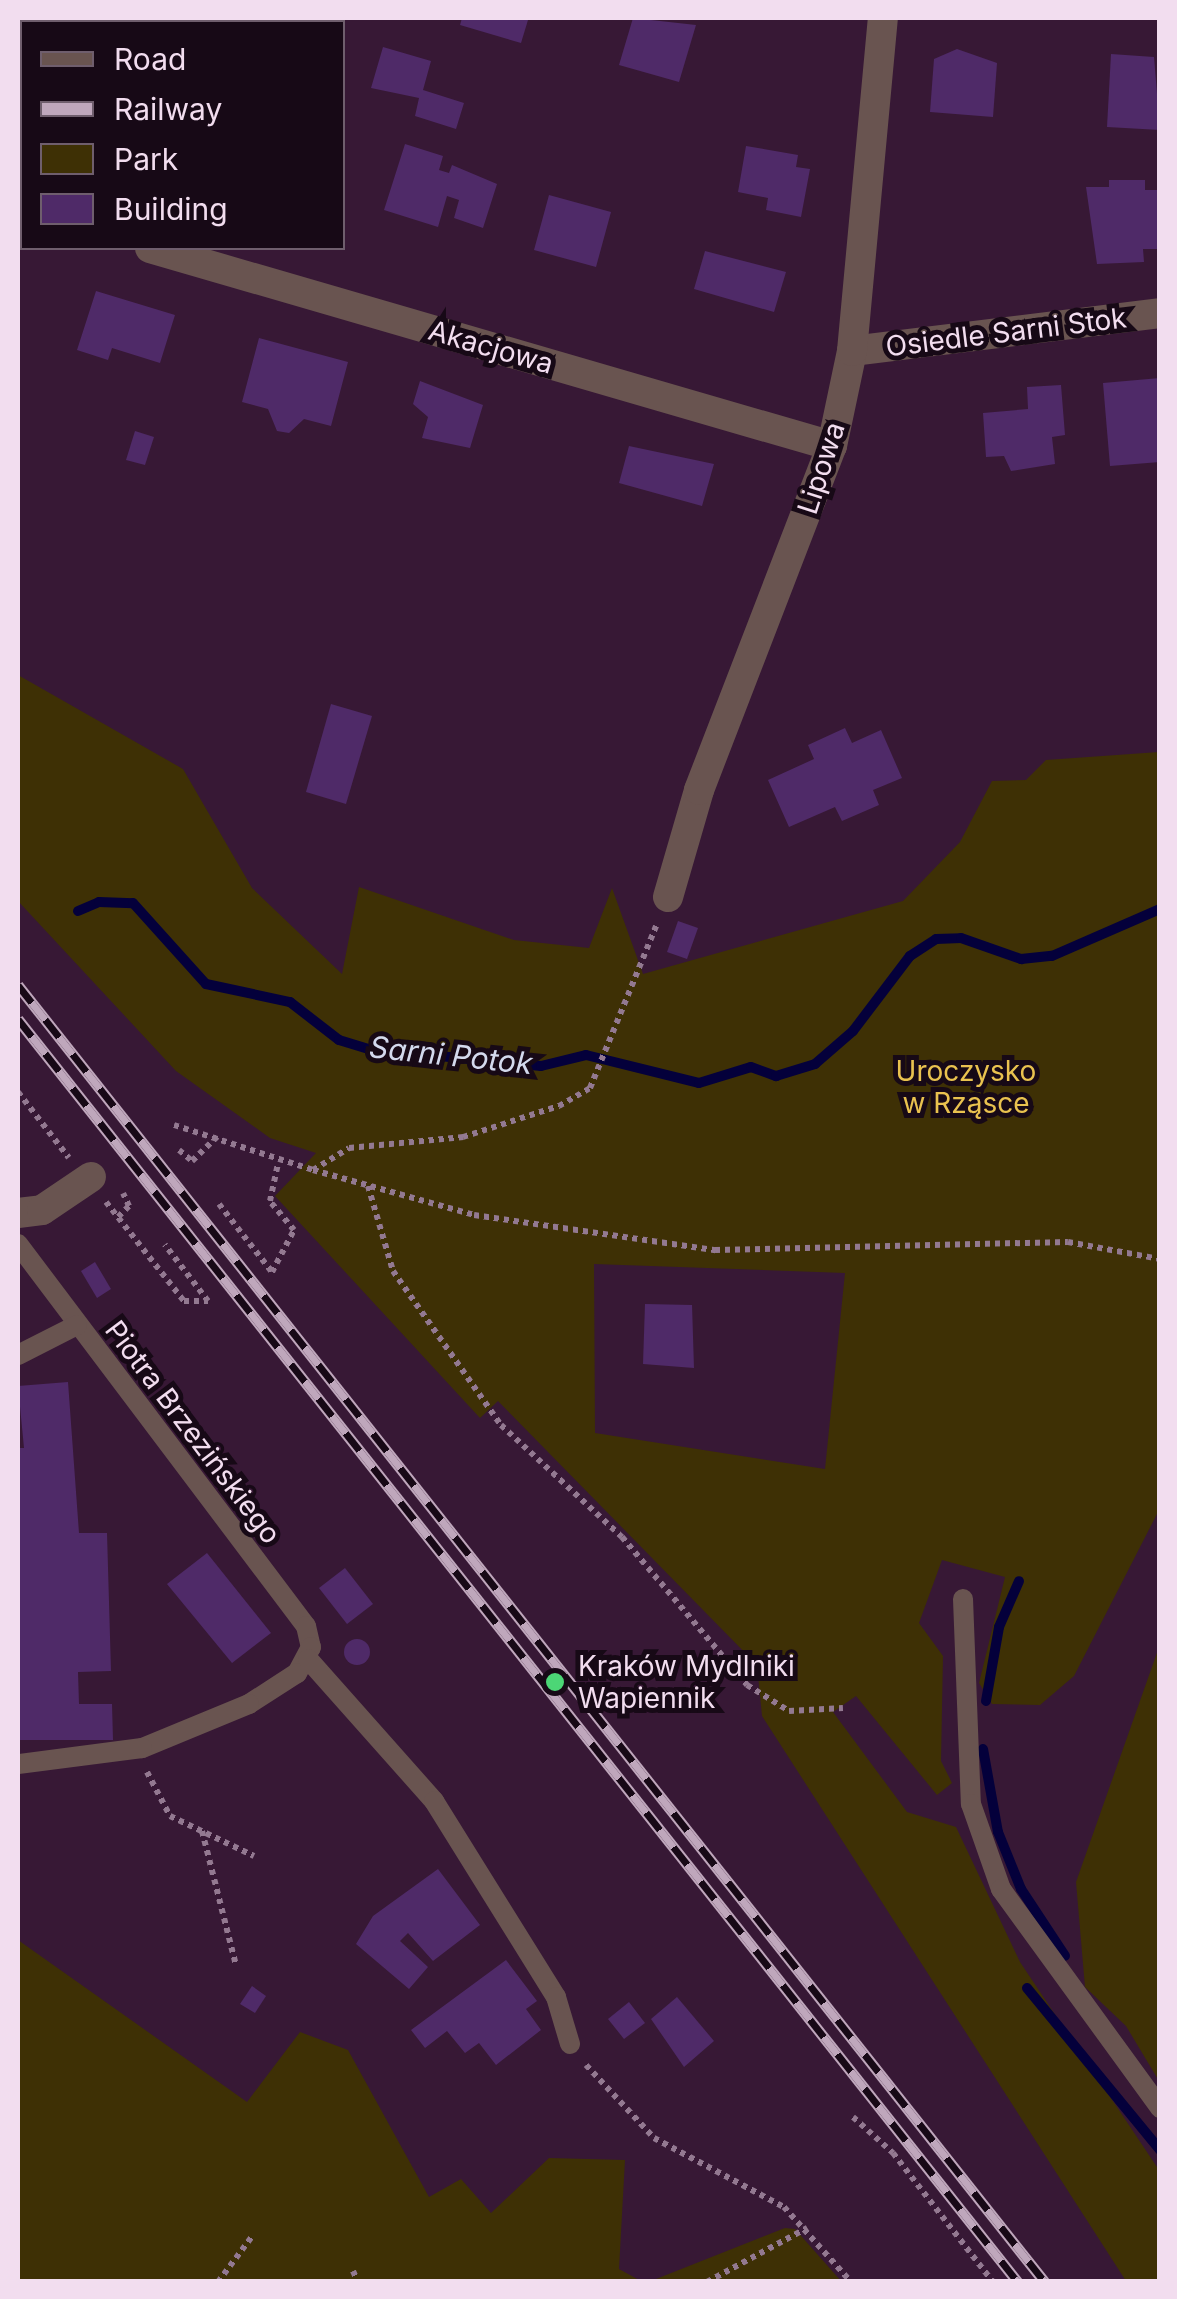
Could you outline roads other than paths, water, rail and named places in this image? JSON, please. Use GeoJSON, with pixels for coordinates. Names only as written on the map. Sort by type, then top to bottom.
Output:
{"type":"FeatureCollection","features":[{"type":"Feature","properties":{"kind":"street","name":"Lipowa"},"geometry":{"type":"LineString","coordinates":[[668,897],[699,790],[832,446],[852,351],[883,18]]}},
{"type":"Feature","properties":{"kind":"street","name":"Akacjowa"},"geometry":{"type":"LineString","coordinates":[[157,250],[832,446]]}},
{"type":"Feature","properties":{"kind":"street","name":"Osiedle Sarni Stok"},"geometry":{"type":"LineString","coordinates":[[852,351],[1160,312]]}},
{"type":"Feature","properties":{"kind":"street"},"geometry":{"type":"LineString","coordinates":[[18,1213],[42,1210],[89,1179]]}},
{"type":"Feature","properties":{"kind":"lane","name":"Piotra Brzezińskiego"},"geometry":{"type":"LineString","coordinates":[[18,1244],[306,1626],[303,1666],[434,1800],[556,1996],[570,2044]]}},
{"type":"Feature","properties":{"kind":"lane"},"geometry":{"type":"LineString","coordinates":[[18,1355],[77,1326]]}},
{"type":"Feature","properties":{"kind":"lane"},"geometry":{"type":"LineString","coordinates":[[963,1599],[972,1804],[1002,1889],[1160,2108]]}},
{"type":"Feature","properties":{"kind":"lane"},"geometry":{"type":"LineString","coordinates":[[18,1764],[142,1748],[248,1704],[303,1666]]}},
{"type":"Feature","properties":{"kind":"waterway","name":"Sarni Potok"},"geometry":{"type":"LineString","coordinates":[[78,911],[99,902],[133,903],[206,984],[290,1002],[339,1040],[368,1049],[541,1066],[586,1055],[699,1083],[751,1067],[776,1076],[815,1064],[853,1031],[910,956],[936,939],[961,938],[1021,959],[1052,956],[1160,909]]}},
{"type":"Feature","properties":{"kind":"waterway"},"geometry":{"type":"LineString","coordinates":[[986,1701],[999,1627],[1019,1581]]}},
{"type":"Feature","properties":{"kind":"waterway"},"geometry":{"type":"LineString","coordinates":[[983,1749],[998,1832],[1021,1889],[1065,1956]]}},
{"type":"Feature","properties":{"kind":"waterway"},"geometry":{"type":"LineString","coordinates":[[1027,1988],[1160,2150]]}},
{"type":"Feature","properties":{"kind":"railway"},"geometry":{"type":"LineString","coordinates":[[18,985],[1045,2282]]}},
{"type":"Feature","properties":{"kind":"railway"},"geometry":{"type":"LineString","coordinates":[[18,1019],[1018,2282]]}},
{"type":"Feature","properties":{"kind":"place","name":"Kraków Mydlniki Wapiennik"},"geometry":{"type":"Point","coordinates":[555,1682]}},
{"type":"Feature","properties":{"kind":"park label","name":"Uroczysko w Rząsce"},"geometry":{"type":"Point","coordinates":[966,1087]}}]}
